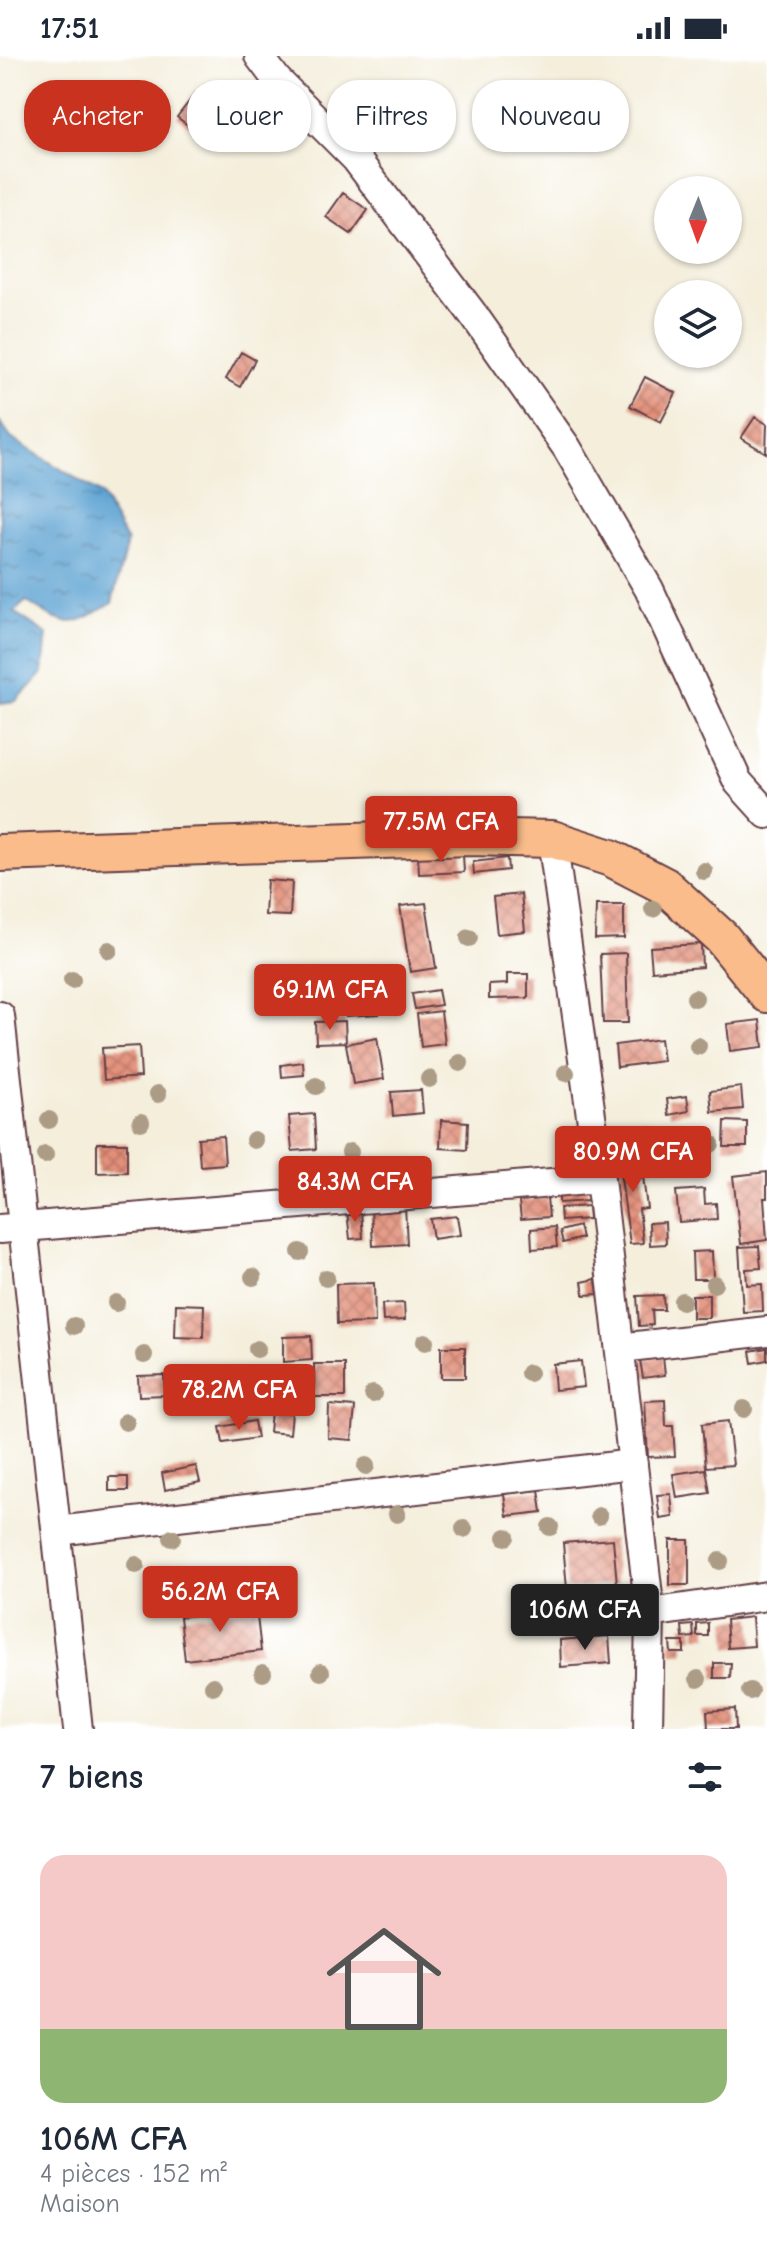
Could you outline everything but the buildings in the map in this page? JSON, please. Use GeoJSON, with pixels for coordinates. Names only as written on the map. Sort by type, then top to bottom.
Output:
{"type":"FeatureCollection","features":[{"type":"Feature","properties":{"kind":"main road"},"geometry":{"type":"LineString","coordinates":[[0,853],[469,837],[552,839],[611,858],[665,886],[721,937],[767,994]]}},
{"type":"Feature","properties":{"kind":"street"},"geometry":{"type":"LineString","coordinates":[[259,56],[277,80],[356,159],[475,317],[567,448],[649,589],[738,782],[767,814]]}},
{"type":"Feature","properties":{"kind":"street"},"geometry":{"type":"LineString","coordinates":[[552,839],[600,1179],[650,1613],[648,1729]]}},
{"type":"Feature","properties":{"kind":"street"},"geometry":{"type":"LineString","coordinates":[[0,1016],[11,1227],[57,1531],[78,1729]]}},
{"type":"Feature","properties":{"kind":"street"},"geometry":{"type":"LineString","coordinates":[[11,1227],[600,1179]]}},
{"type":"Feature","properties":{"kind":"street"},"geometry":{"type":"LineString","coordinates":[[620,1348],[767,1331]]}},
{"type":"Feature","properties":{"kind":"street"},"geometry":{"type":"LineString","coordinates":[[57,1531],[633,1464]]}},
{"type":"Feature","properties":{"kind":"street"},"geometry":{"type":"LineString","coordinates":[[650,1613],[767,1596]]}},
{"type":"Feature","properties":{"kind":"water"},"geometry":{"type":"Polygon","coordinates":[[[0,422],[11,438],[101,494],[127,542],[112,603],[77,621],[68,622],[50,616],[26,601],[14,612],[47,634],[43,673],[16,701],[0,703],[0,422]]]}}]}
